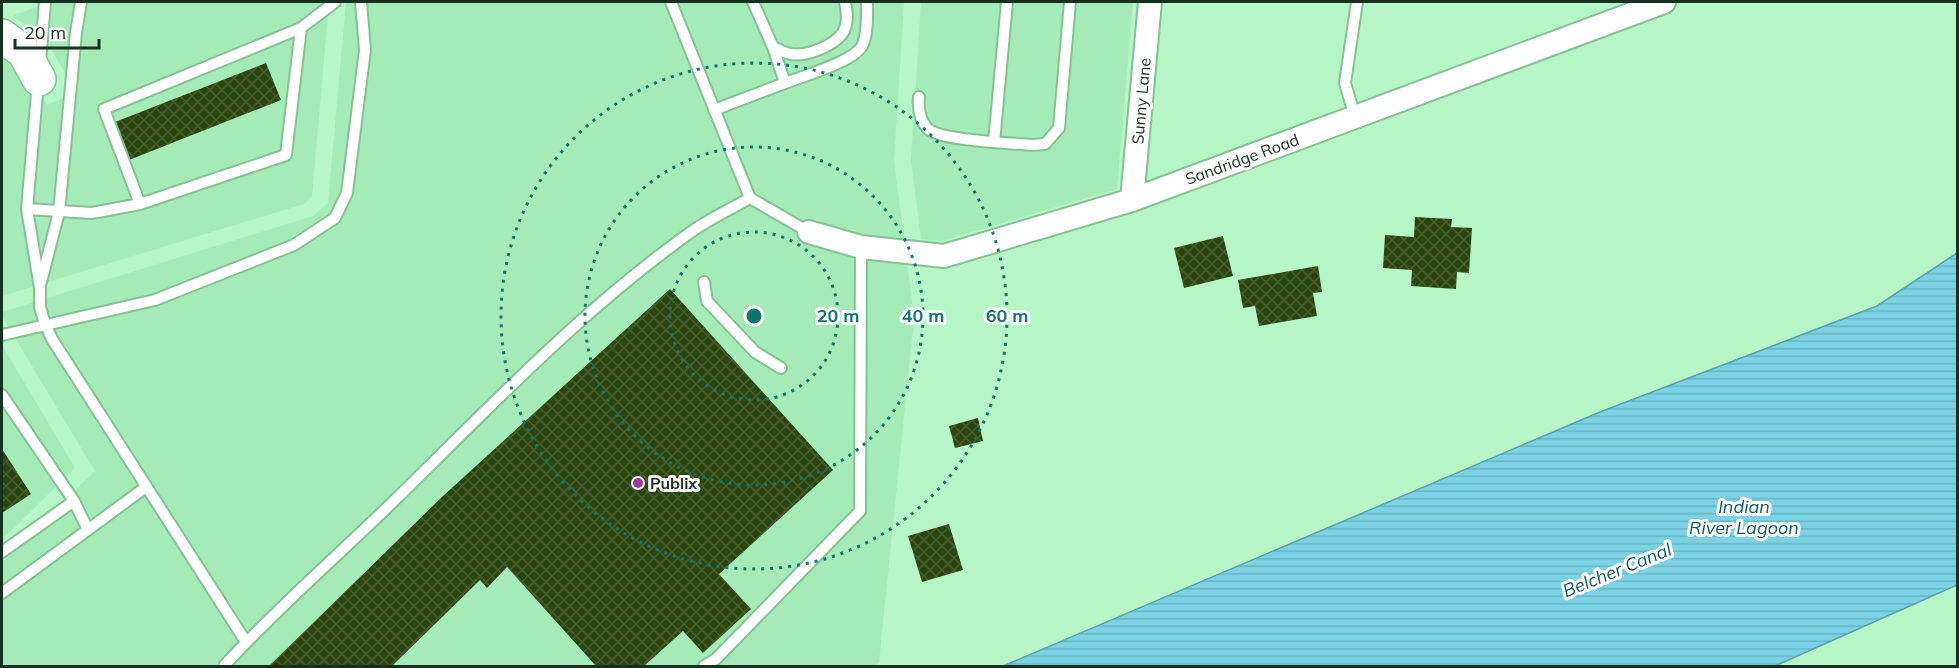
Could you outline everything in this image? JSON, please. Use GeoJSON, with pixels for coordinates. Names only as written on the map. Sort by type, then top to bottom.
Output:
{"type":"FeatureCollection","features":[{"type":"Feature","properties":{"kind":"main road"},"geometry":{"type":"LineString","coordinates":[[2,36],[24,52],[39,79]]}},
{"type":"Feature","properties":{"kind":"street","name":"Sunny Lane"},"geometry":{"type":"LineString","coordinates":[[1132,200],[1150,2]]}},
{"type":"Feature","properties":{"kind":"street","name":"Sandridge Road"},"geometry":{"type":"LineString","coordinates":[[809,232],[861,247],[944,256],[1132,200],[1664,2]]}},
{"type":"Feature","properties":{"kind":"lane"},"geometry":{"type":"LineString","coordinates":[[45,2],[27,210],[40,288],[40,307],[45,324],[246,642]]}},
{"type":"Feature","properties":{"kind":"lane"},"geometry":{"type":"LineString","coordinates":[[40,288],[59,212],[81,2]]}},
{"type":"Feature","properties":{"kind":"lane"},"geometry":{"type":"LineString","coordinates":[[140,204],[104,109],[301,28],[335,2]]}},
{"type":"Feature","properties":{"kind":"lane"},"geometry":{"type":"LineString","coordinates":[[2,335],[155,300],[294,245],[335,218],[347,194],[365,50],[361,2]]}},
{"type":"Feature","properties":{"kind":"lane"},"geometry":{"type":"LineString","coordinates":[[671,2],[750,198],[809,232]]}},
{"type":"Feature","properties":{"kind":"lane"},"geometry":{"type":"LineString","coordinates":[[753,2],[773,47],[785,83]]}},
{"type":"Feature","properties":{"kind":"lane"},"geometry":{"type":"LineString","coordinates":[[773,47],[792,55],[810,53],[826,47],[842,34],[848,17],[845,2]]}},
{"type":"Feature","properties":{"kind":"lane"},"geometry":{"type":"LineString","coordinates":[[714,110],[853,56],[863,45],[867,2]]}},
{"type":"Feature","properties":{"kind":"lane"},"geometry":{"type":"LineString","coordinates":[[994,142],[1007,2]]}},
{"type":"Feature","properties":{"kind":"lane"},"geometry":{"type":"LineString","coordinates":[[919,97],[918,111],[927,128],[941,136],[1032,145],[1046,144],[1059,128],[1070,2]]}},
{"type":"Feature","properties":{"kind":"lane"},"geometry":{"type":"LineString","coordinates":[[1355,117],[1345,83],[1357,2]]}},
{"type":"Feature","properties":{"kind":"lane"},"geometry":{"type":"LineString","coordinates":[[27,210],[92,213],[140,204],[286,155],[301,28]]}},
{"type":"Feature","properties":{"kind":"lane"},"geometry":{"type":"LineString","coordinates":[[224,666],[514,382],[573,328],[630,279],[693,231],[750,198]]}},
{"type":"Feature","properties":{"kind":"lane"},"geometry":{"type":"LineString","coordinates":[[704,666],[716,659],[860,511],[861,247]]}},
{"type":"Feature","properties":{"kind":"lane"},"geometry":{"type":"LineString","coordinates":[[705,282],[708,301],[755,352],[781,368]]}},
{"type":"Feature","properties":{"kind":"lane"},"geometry":{"type":"LineString","coordinates":[[2,395],[74,501],[88,530]]}},
{"type":"Feature","properties":{"kind":"lane"},"geometry":{"type":"LineString","coordinates":[[2,593],[146,487]]}},
{"type":"Feature","properties":{"kind":"lane"},"geometry":{"type":"LineString","coordinates":[[2,552],[74,501]]}},
{"type":"Feature","properties":{"kind":"shaded area"},"geometry":{"type":"Polygon","coordinates":[[[49,2],[329,2],[312,196],[304,204],[2,296],[2,45],[24,63],[47,105],[76,93],[49,45],[31,27],[14,18],[14,15],[49,2]]]}},
{"type":"Feature","properties":{"kind":"shaded area"},"geometry":{"type":"Polygon","coordinates":[[[346,2],[904,2],[894,160],[914,318],[879,662],[874,666],[2,666],[2,562],[95,471],[2,316],[2,312],[313,216],[328,203],[346,2]]]}},
{"type":"Feature","properties":{"kind":"shaded area"},"geometry":{"type":"Polygon","coordinates":[[[921,2],[1133,2],[1117,189],[942,241],[921,239],[911,160],[921,2]]]}},
{"type":"Feature","properties":{"kind":"shaded area"},"geometry":{"type":"Polygon","coordinates":[[[2,345],[75,468],[2,540],[2,345]]]}},
{"type":"Feature","properties":{"kind":"water","name":"Indian River Lagoon"},"geometry":{"type":"Polygon","coordinates":[[[1957,253],[1957,585],[1775,666],[1003,666],[1600,412],[1877,306],[1957,253]]]}},
{"type":"Feature","properties":{"kind":"building"},"geometry":{"type":"Polygon","coordinates":[[[266,63],[281,100],[129,160],[115,122],[266,63]]]}},
{"type":"Feature","properties":{"kind":"building"},"geometry":{"type":"Polygon","coordinates":[[[1415,217],[1452,219],[1451,227],[1472,228],[1469,273],[1457,272],[1456,289],[1411,286],[1412,270],[1383,268],[1385,235],[1414,237],[1415,217]]]}},
{"type":"Feature","properties":{"kind":"building"},"geometry":{"type":"Polygon","coordinates":[[[1223,236],[1233,276],[1184,288],[1174,248],[1223,236]]]}},
{"type":"Feature","properties":{"kind":"building"},"geometry":{"type":"Polygon","coordinates":[[[1318,266],[1322,292],[1313,293],[1317,316],[1259,326],[1255,306],[1243,308],[1238,280],[1318,266]]]}},
{"type":"Feature","properties":{"kind":"building","name":"Publix"},"geometry":{"type":"Polygon","coordinates":[[[670,289],[833,470],[719,574],[751,609],[703,653],[683,631],[644,666],[596,666],[507,567],[487,588],[480,580],[392,666],[269,666],[443,496],[670,289]]]}},
{"type":"Feature","properties":{"kind":"building"},"geometry":{"type":"Polygon","coordinates":[[[978,418],[983,441],[955,448],[949,426],[978,418]]]}},
{"type":"Feature","properties":{"kind":"building"},"geometry":{"type":"Polygon","coordinates":[[[2,449],[31,494],[2,513],[2,449]]]}},
{"type":"Feature","properties":{"kind":"building"},"geometry":{"type":"Polygon","coordinates":[[[949,524],[963,570],[922,582],[908,536],[949,524]]]}},
{"type":"Feature","properties":{"kind":"place","name":"Publix"},"geometry":{"type":"Point","coordinates":[638,483]}},
{"type":"Feature","properties":{"kind":"water label","name":"Belcher Canal"},"geometry":{"type":"Point","coordinates":[1617,570]}}]}
